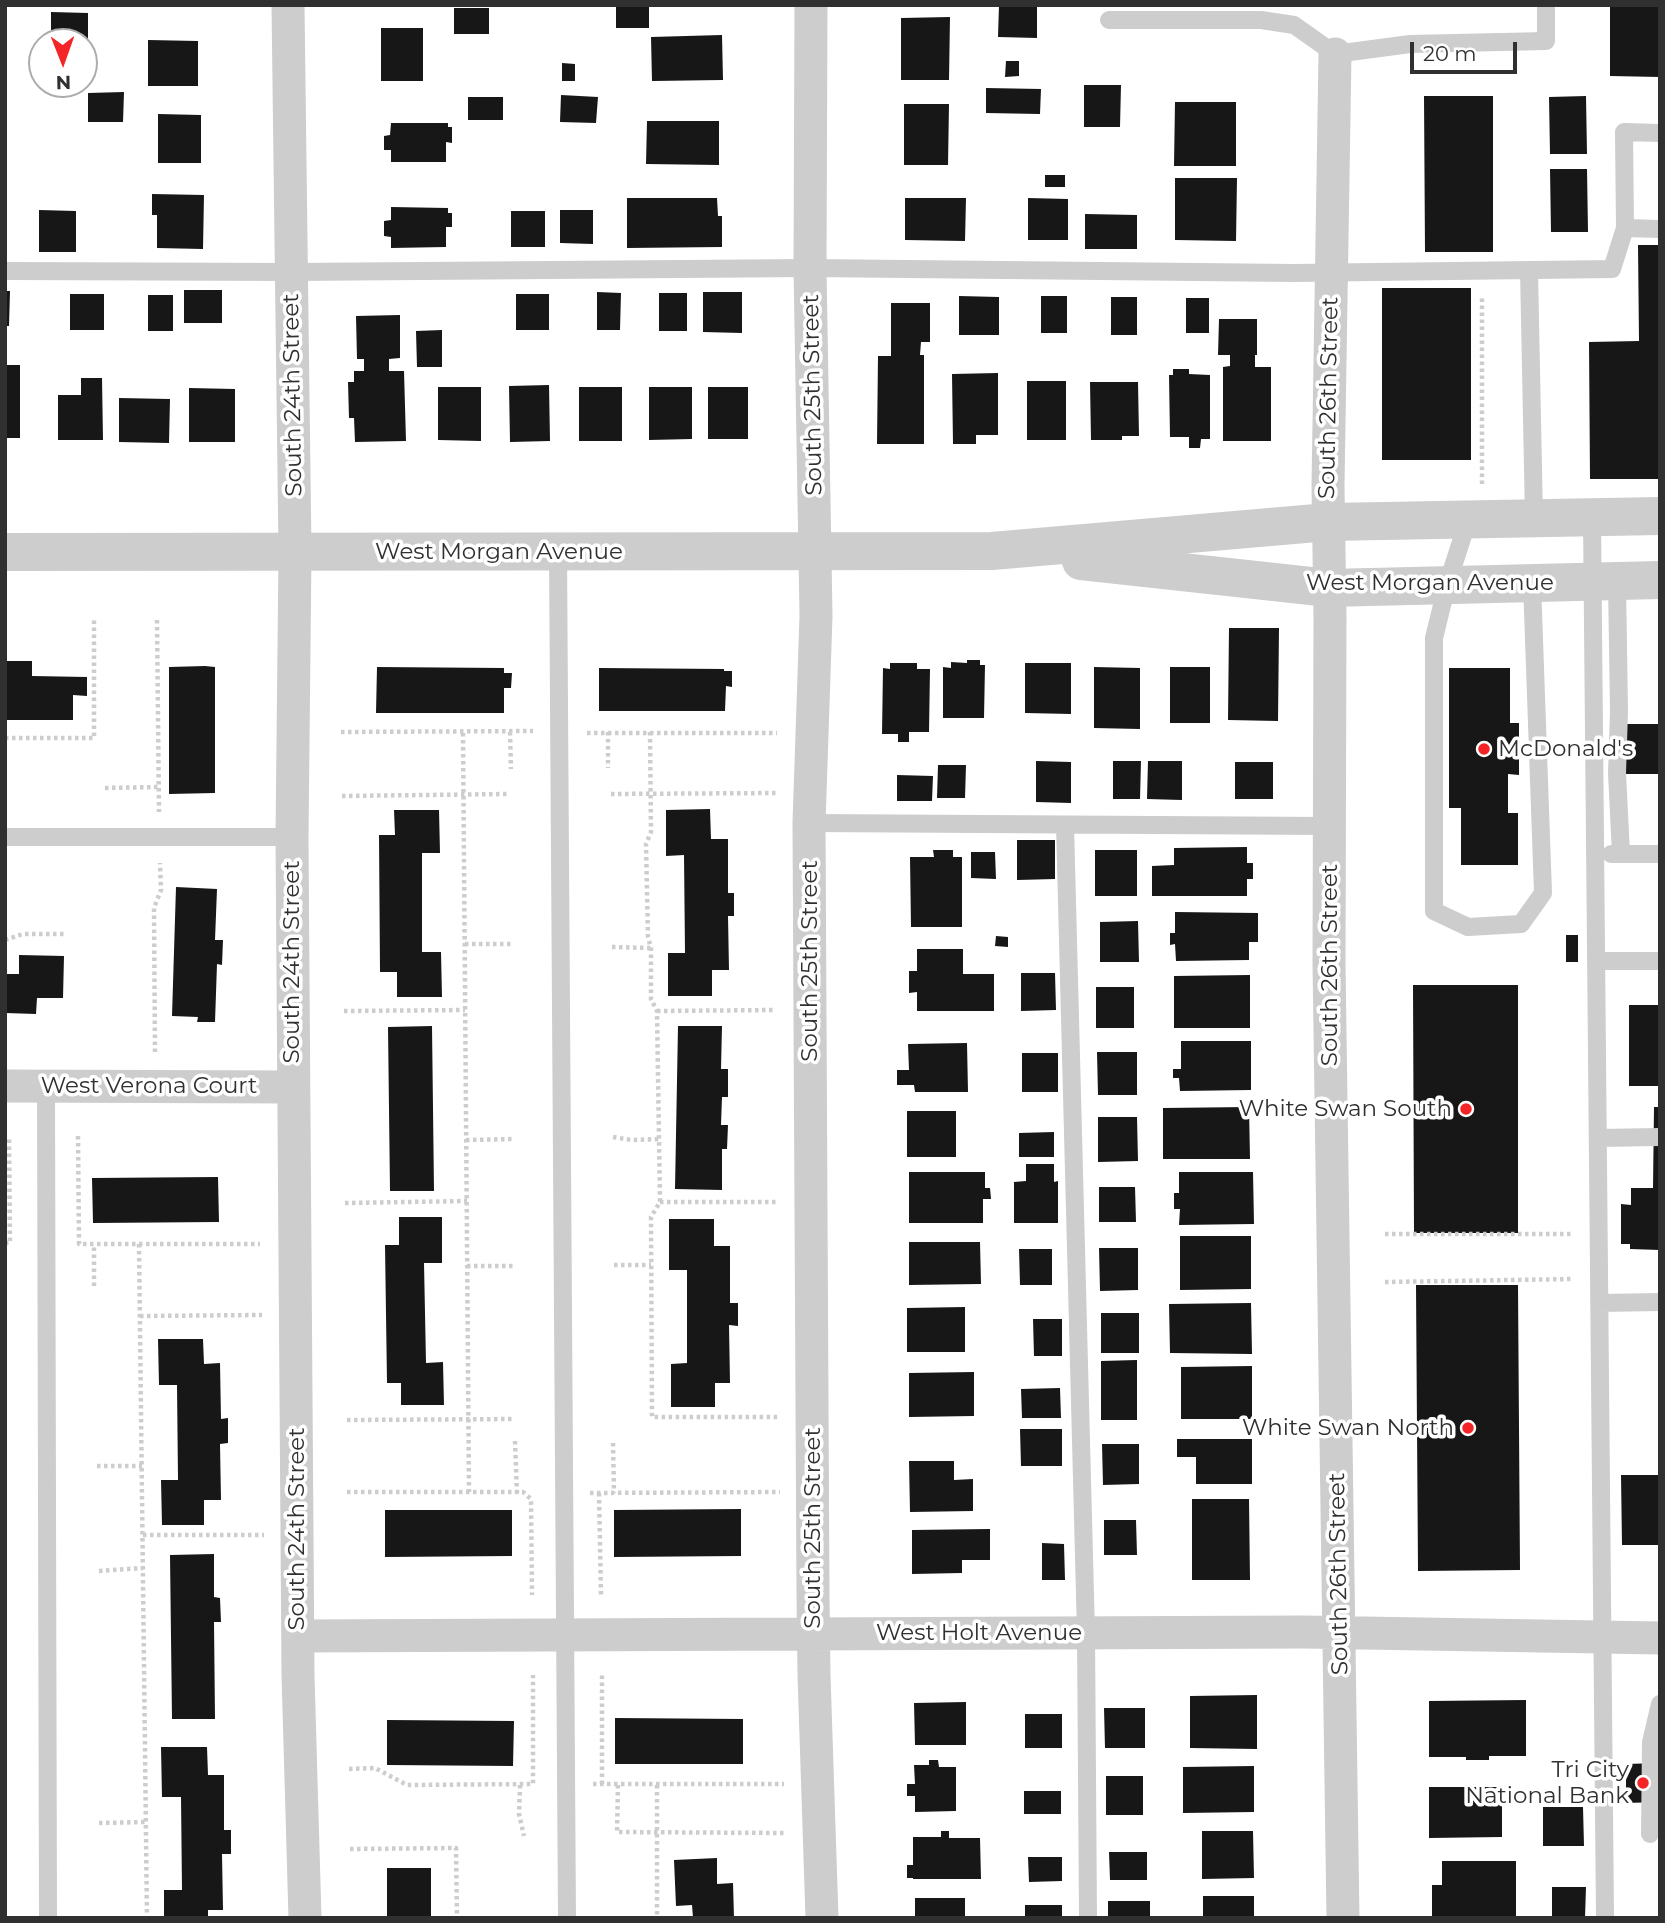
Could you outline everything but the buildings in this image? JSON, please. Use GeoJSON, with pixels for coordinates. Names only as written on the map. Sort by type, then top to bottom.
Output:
{"type":"FeatureCollection","features":[{"type":"Feature","properties":{"kind":"street","name":"South 24th Street"},"geometry":{"type":"LineString","coordinates":[[288,5],[295,552],[293,1087],[298,1636],[305,1918]]}},
{"type":"Feature","properties":{"kind":"street","name":"South 25th Street"},"geometry":{"type":"LineString","coordinates":[[811,5],[810,268],[816,616],[809,823],[814,1634],[822,1918]]}},
{"type":"Feature","properties":{"kind":"street","name":"South 26th Street"},"geometry":{"type":"LineString","coordinates":[[1335,54],[1328,522],[1329,977],[1343,1918]]}},
{"type":"Feature","properties":{"kind":"street","name":"West Morgan Avenue"},"geometry":{"type":"LineString","coordinates":[[5,552],[992,551],[1328,522],[1660,516]]}},
{"type":"Feature","properties":{"kind":"street","name":"West Morgan Avenue"},"geometry":{"type":"LineString","coordinates":[[992,551],[1329,588],[1660,580]]}},
{"type":"Feature","properties":{"kind":"street","name":"West Verona Court"},"geometry":{"type":"LineString","coordinates":[[5,1086],[293,1087]]}},
{"type":"Feature","properties":{"kind":"street","name":"West Holt Avenue"},"geometry":{"type":"LineString","coordinates":[[298,1636],[1340,1633],[1660,1638]]}},
{"type":"Feature","properties":{"kind":"lane"},"geometry":{"type":"LineString","coordinates":[[1108,20],[1261,20],[1294,25],[1335,54],[1410,44],[1546,41],[1546,5]]}},
{"type":"Feature","properties":{"kind":"lane"},"geometry":{"type":"LineString","coordinates":[[5,271],[810,268],[1331,272],[1612,269],[1625,228],[1624,132],[1660,133]]}},
{"type":"Feature","properties":{"kind":"lane"},"geometry":{"type":"LineString","coordinates":[[1625,228],[1660,229]]}},
{"type":"Feature","properties":{"kind":"lane"},"geometry":{"type":"LineString","coordinates":[[1529,270],[1534,518]]}},
{"type":"Feature","properties":{"kind":"lane"},"geometry":{"type":"LineString","coordinates":[[1592,517],[1605,581],[1619,712],[1617,773],[1621,854]]}},
{"type":"Feature","properties":{"kind":"lane"},"geometry":{"type":"LineString","coordinates":[[1468,520],[1447,585],[1434,638],[1434,911],[1468,927],[1521,924],[1543,893],[1532,583]]}},
{"type":"Feature","properties":{"kind":"lane"},"geometry":{"type":"LineString","coordinates":[[558,552],[567,1918]]}},
{"type":"Feature","properties":{"kind":"lane"},"geometry":{"type":"LineString","coordinates":[[1605,581],[1596,854],[1605,1918]]}},
{"type":"Feature","properties":{"kind":"lane"},"geometry":{"type":"LineString","coordinates":[[809,823],[1329,826]]}},
{"type":"Feature","properties":{"kind":"lane"},"geometry":{"type":"LineString","coordinates":[[1065,825],[1086,1633],[1088,1918]]}},
{"type":"Feature","properties":{"kind":"lane"},"geometry":{"type":"LineString","coordinates":[[5,837],[292,837]]}},
{"type":"Feature","properties":{"kind":"lane"},"geometry":{"type":"LineString","coordinates":[[1596,854],[1660,854]]}},
{"type":"Feature","properties":{"kind":"lane"},"geometry":{"type":"LineString","coordinates":[[1597,961],[1660,961]]}},
{"type":"Feature","properties":{"kind":"lane"},"geometry":{"type":"LineString","coordinates":[[46,1086],[48,1918]]}},
{"type":"Feature","properties":{"kind":"lane"},"geometry":{"type":"LineString","coordinates":[[1598,1138],[1660,1137]]}},
{"type":"Feature","properties":{"kind":"lane"},"geometry":{"type":"LineString","coordinates":[[1600,1303],[1660,1302]]}},
{"type":"Feature","properties":{"kind":"lane"},"geometry":{"type":"LineString","coordinates":[[1650,1834],[1651,1742],[1659,1706]]}},
{"type":"Feature","properties":{"kind":"path"},"geometry":{"type":"LineString","coordinates":[[1482,271],[1482,485]]}},
{"type":"Feature","properties":{"kind":"path"},"geometry":{"type":"LineString","coordinates":[[5,738],[94,738],[94,620]]}},
{"type":"Feature","properties":{"kind":"path"},"geometry":{"type":"LineString","coordinates":[[341,732],[532,731]]}},
{"type":"Feature","properties":{"kind":"path"},"geometry":{"type":"LineString","coordinates":[[510,732],[511,769]]}},
{"type":"Feature","properties":{"kind":"path"},"geometry":{"type":"LineString","coordinates":[[650,732],[650,832],[646,844],[651,999],[657,1011],[660,1202],[651,1217],[652,1417],[783,1417]]}},
{"type":"Feature","properties":{"kind":"path"},"geometry":{"type":"LineString","coordinates":[[463,733],[469,1492]]}},
{"type":"Feature","properties":{"kind":"path"},"geometry":{"type":"LineString","coordinates":[[559,733],[777,733]]}},
{"type":"Feature","properties":{"kind":"path"},"geometry":{"type":"LineString","coordinates":[[608,733],[608,768]]}},
{"type":"Feature","properties":{"kind":"path"},"geometry":{"type":"LineString","coordinates":[[105,788],[159,787]]}},
{"type":"Feature","properties":{"kind":"path"},"geometry":{"type":"LineString","coordinates":[[611,794],[778,793]]}},
{"type":"Feature","properties":{"kind":"path"},"geometry":{"type":"LineString","coordinates":[[342,796],[508,794]]}},
{"type":"Feature","properties":{"kind":"path"},"geometry":{"type":"LineString","coordinates":[[5,940],[23,934],[64,934]]}},
{"type":"Feature","properties":{"kind":"path"},"geometry":{"type":"LineString","coordinates":[[465,944],[513,944]]}},
{"type":"Feature","properties":{"kind":"path"},"geometry":{"type":"LineString","coordinates":[[612,947],[651,948]]}},
{"type":"Feature","properties":{"kind":"path"},"geometry":{"type":"LineString","coordinates":[[344,1011],[465,1010]]}},
{"type":"Feature","properties":{"kind":"path"},"geometry":{"type":"LineString","coordinates":[[657,1011],[780,1010]]}},
{"type":"Feature","properties":{"kind":"path"},"geometry":{"type":"LineString","coordinates":[[5,1243],[10,1243],[9,1136]]}},
{"type":"Feature","properties":{"kind":"path"},"geometry":{"type":"LineString","coordinates":[[78,1136],[79,1244],[264,1244]]}},
{"type":"Feature","properties":{"kind":"path"},"geometry":{"type":"LineString","coordinates":[[613,1137],[631,1140],[659,1139]]}},
{"type":"Feature","properties":{"kind":"path"},"geometry":{"type":"LineString","coordinates":[[466,1140],[513,1139]]}},
{"type":"Feature","properties":{"kind":"path"},"geometry":{"type":"LineString","coordinates":[[345,1203],[467,1201]]}},
{"type":"Feature","properties":{"kind":"path"},"geometry":{"type":"LineString","coordinates":[[660,1202],[782,1202]]}},
{"type":"Feature","properties":{"kind":"path"},"geometry":{"type":"LineString","coordinates":[[1385,1234],[1599,1234]]}},
{"type":"Feature","properties":{"kind":"path"},"geometry":{"type":"LineString","coordinates":[[94,1244],[94,1286]]}},
{"type":"Feature","properties":{"kind":"path"},"geometry":{"type":"LineString","coordinates":[[139,1244],[147,1918]]}},
{"type":"Feature","properties":{"kind":"path"},"geometry":{"type":"LineString","coordinates":[[614,1265],[651,1265]]}},
{"type":"Feature","properties":{"kind":"path"},"geometry":{"type":"LineString","coordinates":[[467,1266],[514,1266]]}},
{"type":"Feature","properties":{"kind":"path"},"geometry":{"type":"LineString","coordinates":[[1385,1282],[1600,1279]]}},
{"type":"Feature","properties":{"kind":"path"},"geometry":{"type":"LineString","coordinates":[[140,1317],[265,1315]]}},
{"type":"Feature","properties":{"kind":"path"},"geometry":{"type":"LineString","coordinates":[[347,1420],[515,1419]]}},
{"type":"Feature","properties":{"kind":"path"},"geometry":{"type":"LineString","coordinates":[[515,1441],[517,1493]]}},
{"type":"Feature","properties":{"kind":"path"},"geometry":{"type":"LineString","coordinates":[[613,1443],[614,1493]]}},
{"type":"Feature","properties":{"kind":"path"},"geometry":{"type":"LineString","coordinates":[[97,1466],[142,1466]]}},
{"type":"Feature","properties":{"kind":"path"},"geometry":{"type":"LineString","coordinates":[[347,1492],[523,1492],[531,1499],[532,1595]]}},
{"type":"Feature","properties":{"kind":"path"},"geometry":{"type":"LineString","coordinates":[[564,1493],[784,1492]]}},
{"type":"Feature","properties":{"kind":"path"},"geometry":{"type":"LineString","coordinates":[[599,1493],[601,1595]]}},
{"type":"Feature","properties":{"kind":"path"},"geometry":{"type":"LineString","coordinates":[[143,1535],[267,1535]]}},
{"type":"Feature","properties":{"kind":"path"},"geometry":{"type":"LineString","coordinates":[[99,1571],[143,1568]]}},
{"type":"Feature","properties":{"kind":"path"},"geometry":{"type":"LineString","coordinates":[[349,1769],[375,1768],[407,1785],[533,1784],[533,1675]]}},
{"type":"Feature","properties":{"kind":"path"},"geometry":{"type":"LineString","coordinates":[[602,1675],[602,1784]]}},
{"type":"Feature","properties":{"kind":"path"},"geometry":{"type":"LineString","coordinates":[[566,1785],[787,1783]]}},
{"type":"Feature","properties":{"kind":"path"},"geometry":{"type":"LineString","coordinates":[[520,1785],[519,1814],[524,1836]]}},
{"type":"Feature","properties":{"kind":"path"},"geometry":{"type":"LineString","coordinates":[[618,1785],[617,1832],[787,1833]]}},
{"type":"Feature","properties":{"kind":"path"},"geometry":{"type":"LineString","coordinates":[[657,1785],[657,1918]]}},
{"type":"Feature","properties":{"kind":"path"},"geometry":{"type":"LineString","coordinates":[[99,1824],[146,1822]]}},
{"type":"Feature","properties":{"kind":"path"},"geometry":{"type":"LineString","coordinates":[[350,1849],[456,1847],[457,1918]]}},
{"type":"Feature","properties":{"kind":"place","name":"McDonald's"},"geometry":{"type":"Point","coordinates":[1484,749]}},
{"type":"Feature","properties":{"kind":"place","name":"White Swan South"},"geometry":{"type":"Point","coordinates":[1466,1109]}},
{"type":"Feature","properties":{"kind":"place","name":"White Swan North"},"geometry":{"type":"Point","coordinates":[1468,1428]}},
{"type":"Feature","properties":{"kind":"place","name":"Tri City National Bank"},"geometry":{"type":"Point","coordinates":[1643,1783]}}]}
